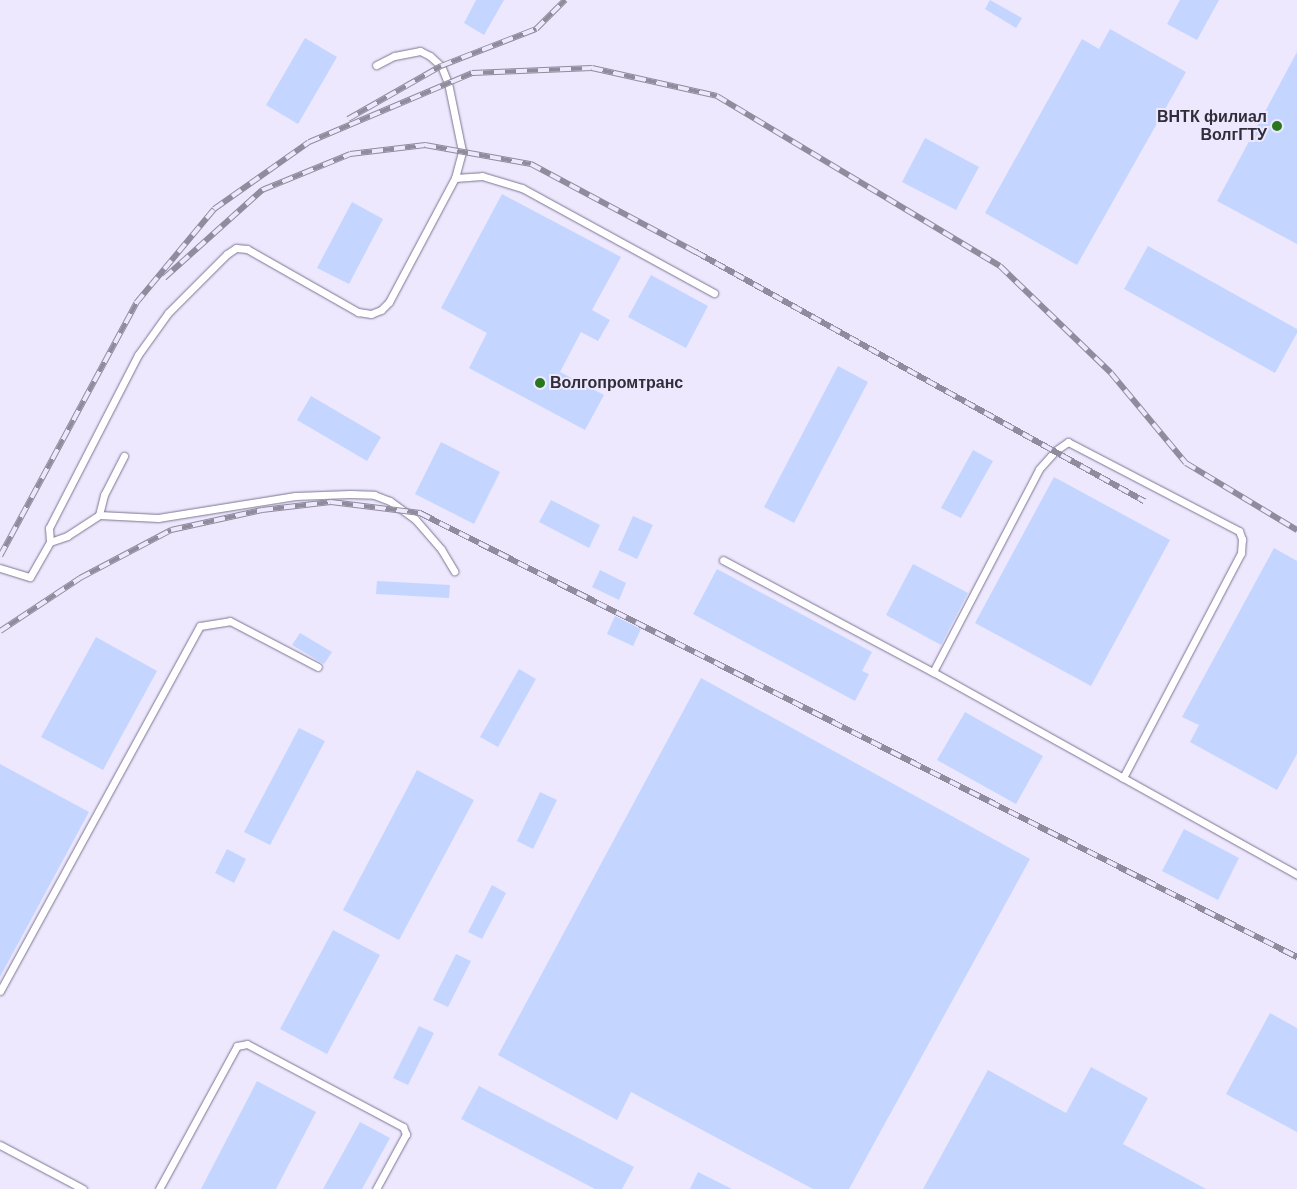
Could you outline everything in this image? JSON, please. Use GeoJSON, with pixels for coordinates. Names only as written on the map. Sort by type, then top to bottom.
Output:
{"type":"FeatureCollection","features":[{"type":"Feature","properties":{"kind":"lane"},"geometry":{"type":"LineString","coordinates":[[0,568],[30,577],[50,542],[49,528],[138,355],[168,313],[227,254],[236,248],[247,249],[358,312],[370,314],[381,310],[390,302],[455,178],[462,151],[448,83],[441,66],[430,56],[420,51],[394,56],[376,65]]}},
{"type":"Feature","properties":{"kind":"lane"},"geometry":{"type":"LineString","coordinates":[[455,178],[482,176],[522,188],[714,293]]}},
{"type":"Feature","properties":{"kind":"lane"},"geometry":{"type":"LineString","coordinates":[[933,672],[1039,469],[1055,451],[1068,442],[1239,531],[1242,539],[1240,553],[1123,778]]}},
{"type":"Feature","properties":{"kind":"lane"},"geometry":{"type":"LineString","coordinates":[[99,515],[104,494],[124,456]]}},
{"type":"Feature","properties":{"kind":"lane"},"geometry":{"type":"LineString","coordinates":[[50,542],[67,536],[99,515],[158,518],[295,496],[374,495],[390,501],[415,519],[441,549],[454,571]]}},
{"type":"Feature","properties":{"kind":"lane"},"geometry":{"type":"LineString","coordinates":[[723,560],[933,672],[1297,875]]}},
{"type":"Feature","properties":{"kind":"lane"},"geometry":{"type":"LineString","coordinates":[[0,990],[200,626],[230,621],[318,666]]}},
{"type":"Feature","properties":{"kind":"lane"},"geometry":{"type":"LineString","coordinates":[[159,1189],[236,1046],[247,1044],[403,1128],[406,1134],[376,1189]]}},
{"type":"Feature","properties":{"kind":"lane"},"geometry":{"type":"LineString","coordinates":[[0,1145],[83,1189]]}},
{"type":"Feature","properties":{"kind":"building"},"geometry":{"type":"Polygon","coordinates":[[[476,0],[504,0],[484,35],[464,23],[476,0]]]}},
{"type":"Feature","properties":{"kind":"building"},"geometry":{"type":"Polygon","coordinates":[[[990,0],[1022,18],[1016,28],[985,9],[990,0]]]}},
{"type":"Feature","properties":{"kind":"building"},"geometry":{"type":"Polygon","coordinates":[[[1180,0],[1219,0],[1197,40],[1167,24],[1180,0]]]}},
{"type":"Feature","properties":{"kind":"building"},"geometry":{"type":"Polygon","coordinates":[[[1110,29],[1186,72],[1077,265],[985,213],[1082,39],[1099,49],[1110,29]]]}},
{"type":"Feature","properties":{"kind":"building"},"geometry":{"type":"Polygon","coordinates":[[[305,38],[337,57],[298,124],[266,105],[305,38]]]}},
{"type":"Feature","properties":{"kind":"building","name":"ВНТК филиал ВолгГТУ"},"geometry":{"type":"Polygon","coordinates":[[[1297,52],[1297,244],[1217,201],[1297,52]]]}},
{"type":"Feature","properties":{"kind":"building"},"geometry":{"type":"Polygon","coordinates":[[[925,138],[979,167],[956,210],[902,182],[925,138]]]}},
{"type":"Feature","properties":{"kind":"building"},"geometry":{"type":"Polygon","coordinates":[[[502,194],[621,257],[592,310],[610,320],[598,341],[581,332],[560,372],[604,395],[585,430],[469,368],[487,333],[441,308],[502,194]]]}},
{"type":"Feature","properties":{"kind":"building"},"geometry":{"type":"Polygon","coordinates":[[[352,202],[383,219],[349,284],[317,268],[352,202]]]}},
{"type":"Feature","properties":{"kind":"building"},"geometry":{"type":"Polygon","coordinates":[[[1148,246],[1297,329],[1297,333],[1275,373],[1124,289],[1148,246]]]}},
{"type":"Feature","properties":{"kind":"building"},"geometry":{"type":"Polygon","coordinates":[[[651,275],[708,306],[686,348],[628,317],[651,275]]]}},
{"type":"Feature","properties":{"kind":"building"},"geometry":{"type":"Polygon","coordinates":[[[838,366],[868,382],[794,523],[764,507],[838,366]]]}},
{"type":"Feature","properties":{"kind":"building"},"geometry":{"type":"Polygon","coordinates":[[[311,396],[381,437],[367,461],[297,420],[311,396]]]}},
{"type":"Feature","properties":{"kind":"building"},"geometry":{"type":"Polygon","coordinates":[[[441,442],[500,472],[474,524],[415,494],[441,442]]]}},
{"type":"Feature","properties":{"kind":"building"},"geometry":{"type":"Polygon","coordinates":[[[973,450],[993,461],[961,518],[941,508],[973,450]]]}},
{"type":"Feature","properties":{"kind":"building"},"geometry":{"type":"Polygon","coordinates":[[[1054,477],[1170,540],[1091,686],[975,623],[1054,477]]]}},
{"type":"Feature","properties":{"kind":"building"},"geometry":{"type":"Polygon","coordinates":[[[551,500],[600,525],[589,548],[539,522],[551,500]]]}},
{"type":"Feature","properties":{"kind":"building"},"geometry":{"type":"Polygon","coordinates":[[[633,516],[653,525],[637,559],[618,550],[633,516]]]}},
{"type":"Feature","properties":{"kind":"building"},"geometry":{"type":"Polygon","coordinates":[[[1274,548],[1297,561],[1297,754],[1277,790],[1190,742],[1199,725],[1182,717],[1274,548]]]}},
{"type":"Feature","properties":{"kind":"building"},"geometry":{"type":"Polygon","coordinates":[[[913,564],[968,593],[941,645],[886,615],[913,564]]]}},
{"type":"Feature","properties":{"kind":"building"},"geometry":{"type":"Polygon","coordinates":[[[717,569],[872,652],[862,671],[869,674],[855,701],[693,614],[717,569]]]}},
{"type":"Feature","properties":{"kind":"building"},"geometry":{"type":"Polygon","coordinates":[[[600,570],[626,583],[619,600],[592,587],[600,570]]]}},
{"type":"Feature","properties":{"kind":"building"},"geometry":{"type":"Polygon","coordinates":[[[377,581],[450,585],[449,598],[376,594],[377,581]]]}},
{"type":"Feature","properties":{"kind":"building"},"geometry":{"type":"Polygon","coordinates":[[[615,616],[641,629],[633,646],[607,634],[615,616]]]}},
{"type":"Feature","properties":{"kind":"building"},"geometry":{"type":"Polygon","coordinates":[[[300,633],[332,652],[324,664],[292,645],[300,633]]]}},
{"type":"Feature","properties":{"kind":"building"},"geometry":{"type":"Polygon","coordinates":[[[96,637],[157,671],[103,770],[41,737],[96,637]]]}},
{"type":"Feature","properties":{"kind":"building"},"geometry":{"type":"Polygon","coordinates":[[[519,669],[536,679],[498,747],[480,737],[519,669]]]}},
{"type":"Feature","properties":{"kind":"building"},"geometry":{"type":"Polygon","coordinates":[[[701,678],[1030,859],[849,1189],[813,1189],[631,1092],[617,1120],[498,1055],[701,678]]]}},
{"type":"Feature","properties":{"kind":"building"},"geometry":{"type":"Polygon","coordinates":[[[965,712],[1043,756],[1016,804],[937,760],[965,712]]]}},
{"type":"Feature","properties":{"kind":"building"},"geometry":{"type":"Polygon","coordinates":[[[299,728],[325,741],[270,845],[244,832],[299,728]]]}},
{"type":"Feature","properties":{"kind":"building"},"geometry":{"type":"Polygon","coordinates":[[[0,764],[89,812],[0,977],[0,764]]]}},
{"type":"Feature","properties":{"kind":"building"},"geometry":{"type":"Polygon","coordinates":[[[417,770],[474,800],[399,940],[343,910],[417,770]]]}},
{"type":"Feature","properties":{"kind":"building"},"geometry":{"type":"Polygon","coordinates":[[[540,792],[557,800],[533,849],[517,841],[540,792]]]}},
{"type":"Feature","properties":{"kind":"building"},"geometry":{"type":"Polygon","coordinates":[[[1184,829],[1239,858],[1218,900],[1162,871],[1184,829]]]}},
{"type":"Feature","properties":{"kind":"building"},"geometry":{"type":"Polygon","coordinates":[[[227,849],[246,859],[234,883],[215,873],[227,849]]]}},
{"type":"Feature","properties":{"kind":"building"},"geometry":{"type":"Polygon","coordinates":[[[492,885],[506,893],[482,939],[468,932],[492,885]]]}},
{"type":"Feature","properties":{"kind":"building"},"geometry":{"type":"Polygon","coordinates":[[[333,930],[380,955],[327,1054],[280,1029],[333,930]]]}},
{"type":"Feature","properties":{"kind":"building"},"geometry":{"type":"Polygon","coordinates":[[[456,954],[471,961],[448,1007],[433,1000],[456,954]]]}},
{"type":"Feature","properties":{"kind":"building"},"geometry":{"type":"Polygon","coordinates":[[[1270,1013],[1297,1028],[1297,1132],[1226,1094],[1270,1013]]]}},
{"type":"Feature","properties":{"kind":"building"},"geometry":{"type":"Polygon","coordinates":[[[419,1026],[434,1033],[408,1085],[393,1078],[419,1026]]]}},
{"type":"Feature","properties":{"kind":"building"},"geometry":{"type":"Polygon","coordinates":[[[1091,1067],[1148,1098],[1123,1144],[1206,1189],[923,1189],[988,1070],[1066,1113],[1091,1067]]]}},
{"type":"Feature","properties":{"kind":"building"},"geometry":{"type":"Polygon","coordinates":[[[257,1081],[316,1112],[276,1189],[201,1189],[257,1081]]]}},
{"type":"Feature","properties":{"kind":"building"},"geometry":{"type":"Polygon","coordinates":[[[479,1086],[634,1167],[622,1189],[595,1189],[461,1119],[479,1086]]]}},
{"type":"Feature","properties":{"kind":"building"},"geometry":{"type":"Polygon","coordinates":[[[360,1122],[390,1138],[362,1189],[323,1189],[360,1122]]]}},
{"type":"Feature","properties":{"kind":"building"},"geometry":{"type":"Polygon","coordinates":[[[698,1172],[732,1189],[690,1189],[698,1172]]]}},
{"type":"Feature","properties":{"kind":"railway"},"geometry":{"type":"LineString","coordinates":[[348,119],[441,66],[536,29],[565,0]]}},
{"type":"Feature","properties":{"kind":"railway"},"geometry":{"type":"LineString","coordinates":[[0,556],[136,303],[214,209],[309,142],[472,73],[592,68],[717,96],[1000,266],[1111,373],[1186,463],[1297,530]]}},
{"type":"Feature","properties":{"kind":"railway"},"geometry":{"type":"LineString","coordinates":[[164,278],[262,190],[350,154],[425,145],[531,164],[696,252],[1144,501]]}},
{"type":"Feature","properties":{"kind":"railway"},"geometry":{"type":"LineString","coordinates":[[0,631],[80,578],[171,530],[262,510],[331,502],[420,513],[1297,957]]}},
{"type":"Feature","properties":{"kind":"place","name":"ВНТК филиал ВолгГТУ"},"geometry":{"type":"Point","coordinates":[1277,126]}},
{"type":"Feature","properties":{"kind":"place","name":"Волгопромтранс"},"geometry":{"type":"Point","coordinates":[540,383]}}]}
